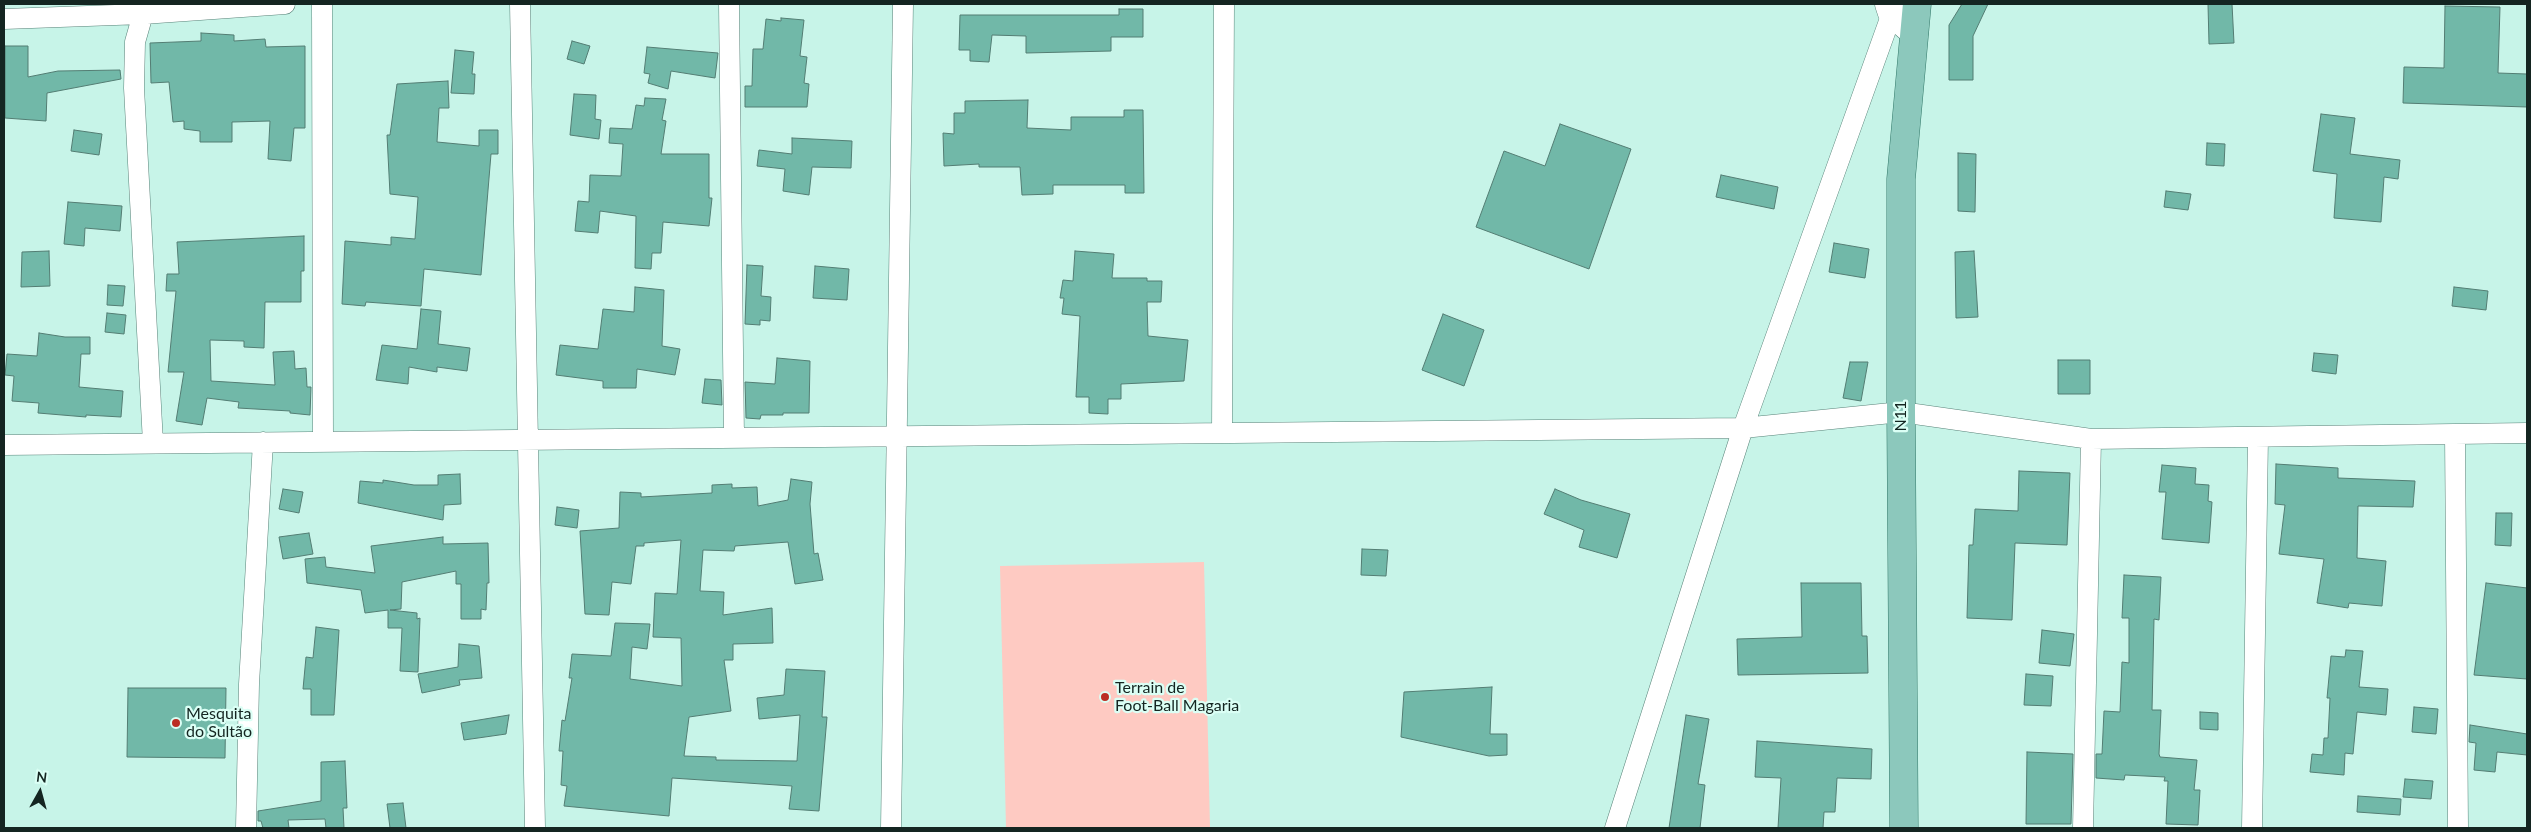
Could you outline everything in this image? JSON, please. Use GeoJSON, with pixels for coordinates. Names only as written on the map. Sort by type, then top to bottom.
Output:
{"type":"FeatureCollection","features":[{"type":"Feature","properties":{"kind":"main road","name":"N11"},"geometry":{"type":"LineString","coordinates":[[1899,7],[1914,32],[1901,179],[1904,828]]}},
{"type":"Feature","properties":{"kind":"street"},"geometry":{"type":"LineString","coordinates":[[4,19],[143,9],[285,4]]}},
{"type":"Feature","properties":{"kind":"street"},"geometry":{"type":"LineString","coordinates":[[322,4],[322,442]]}},
{"type":"Feature","properties":{"kind":"street"},"geometry":{"type":"LineString","coordinates":[[520,4],[535,828]]}},
{"type":"Feature","properties":{"kind":"street"},"geometry":{"type":"LineString","coordinates":[[729,4],[734,438]]}},
{"type":"Feature","properties":{"kind":"street"},"geometry":{"type":"LineString","coordinates":[[891,828],[903,4]]}},
{"type":"Feature","properties":{"kind":"street"},"geometry":{"type":"LineString","coordinates":[[1222,433],[1224,4]]}},
{"type":"Feature","properties":{"kind":"street"},"geometry":{"type":"LineString","coordinates":[[1615,828],[1743,428],[1899,7]]}},
{"type":"Feature","properties":{"kind":"street"},"geometry":{"type":"LineString","coordinates":[[143,9],[136,42],[134,88],[153,443]]}},
{"type":"Feature","properties":{"kind":"street"},"geometry":{"type":"LineString","coordinates":[[4,445],[1743,428],[1901,412],[2091,439],[2527,433]]}},
{"type":"Feature","properties":{"kind":"street"},"geometry":{"type":"LineString","coordinates":[[2455,434],[2458,828]]}},
{"type":"Feature","properties":{"kind":"street"},"geometry":{"type":"LineString","coordinates":[[2252,828],[2258,437]]}},
{"type":"Feature","properties":{"kind":"street"},"geometry":{"type":"LineString","coordinates":[[2082,828],[2091,439]]}},
{"type":"Feature","properties":{"kind":"street"},"geometry":{"type":"LineString","coordinates":[[246,828],[249,684],[263,442]]}},
{"type":"Feature","properties":{"kind":"shaded area","name":"Terrain de Foot-Ball Magaria"},"geometry":{"type":"Polygon","coordinates":[[[1204,562],[1210,828],[1006,828],[1000,566],[1204,562]]]}},
{"type":"Feature","properties":{"kind":"building"},"geometry":{"type":"Polygon","coordinates":[[[1962,4],[1988,4],[1973,36],[1973,80],[1949,80],[1949,25],[1962,4]]]}},
{"type":"Feature","properties":{"kind":"building"},"geometry":{"type":"Polygon","coordinates":[[[2208,4],[2232,4],[2234,43],[2209,44],[2208,4]]]}},
{"type":"Feature","properties":{"kind":"building"},"geometry":{"type":"Polygon","coordinates":[[[2445,6],[2500,7],[2498,73],[2527,74],[2527,107],[2403,103],[2404,67],[2444,68],[2445,6]]]}},
{"type":"Feature","properties":{"kind":"building"},"geometry":{"type":"Polygon","coordinates":[[[1119,9],[1143,9],[1143,37],[1111,37],[1111,51],[1026,53],[1026,36],[992,35],[989,62],[970,61],[970,50],[959,50],[960,15],[1119,15],[1119,9]]]}},
{"type":"Feature","properties":{"kind":"building"},"geometry":{"type":"Polygon","coordinates":[[[781,18],[804,20],[800,56],[807,57],[804,83],[809,84],[807,107],[745,107],[745,86],[752,86],[753,49],[763,49],[766,19],[781,21],[781,18]]]}},
{"type":"Feature","properties":{"kind":"building"},"geometry":{"type":"Polygon","coordinates":[[[201,33],[234,35],[234,41],[265,39],[266,47],[305,46],[305,128],[294,128],[291,161],[268,159],[270,121],[232,122],[232,142],[200,142],[200,131],[184,129],[184,121],[173,122],[169,82],[151,83],[150,43],[201,41],[201,33]]]}},
{"type":"Feature","properties":{"kind":"building"},"geometry":{"type":"Polygon","coordinates":[[[572,41],[590,46],[584,64],[567,59],[572,41]]]}},
{"type":"Feature","properties":{"kind":"building"},"geometry":{"type":"Polygon","coordinates":[[[5,46],[28,46],[28,77],[58,71],[120,70],[121,79],[47,93],[46,121],[5,118],[5,46]]]}},
{"type":"Feature","properties":{"kind":"building"},"geometry":{"type":"Polygon","coordinates":[[[647,47],[718,53],[715,78],[671,71],[668,89],[648,83],[650,74],[644,73],[647,47]]]}},
{"type":"Feature","properties":{"kind":"building"},"geometry":{"type":"Polygon","coordinates":[[[455,50],[474,52],[472,74],[475,74],[474,94],[451,93],[455,50]]]}},
{"type":"Feature","properties":{"kind":"building"},"geometry":{"type":"Polygon","coordinates":[[[448,81],[449,108],[439,108],[437,142],[479,146],[479,130],[498,130],[498,154],[491,154],[481,275],[424,269],[421,306],[366,302],[365,306],[342,304],[345,241],[391,245],[391,237],[415,239],[418,197],[390,194],[387,135],[390,135],[397,84],[448,81]]]}},
{"type":"Feature","properties":{"kind":"building"},"geometry":{"type":"Polygon","coordinates":[[[574,94],[596,95],[595,119],[601,120],[599,139],[570,135],[574,94]]]}},
{"type":"Feature","properties":{"kind":"building"},"geometry":{"type":"Polygon","coordinates":[[[645,98],[666,99],[662,120],[666,121],[661,154],[709,154],[709,198],[712,198],[709,226],[663,222],[661,253],[652,253],[651,269],[635,268],[636,216],[600,211],[598,233],[575,231],[578,201],[589,202],[590,175],[621,176],[623,144],[609,143],[610,128],[632,129],[636,105],[644,106],[645,98]]]}},
{"type":"Feature","properties":{"kind":"building"},"geometry":{"type":"Polygon","coordinates":[[[1028,100],[1027,128],[1071,130],[1071,117],[1124,117],[1124,110],[1143,110],[1144,193],[1125,193],[1125,185],[1053,185],[1053,194],[1022,195],[1020,167],[979,167],[979,164],[944,166],[943,133],[954,134],[954,113],[965,113],[965,101],[1028,100]]]}},
{"type":"Feature","properties":{"kind":"building"},"geometry":{"type":"Polygon","coordinates":[[[2321,114],[2355,118],[2350,154],[2400,160],[2398,179],[2384,177],[2381,222],[2334,218],[2337,174],[2313,171],[2321,114]]]}},
{"type":"Feature","properties":{"kind":"building"},"geometry":{"type":"Polygon","coordinates":[[[1560,124],[1631,149],[1589,269],[1476,227],[1504,151],[1545,166],[1560,124]]]}},
{"type":"Feature","properties":{"kind":"building"},"geometry":{"type":"Polygon","coordinates":[[[74,130],[102,134],[99,155],[71,151],[74,130]]]}},
{"type":"Feature","properties":{"kind":"building"},"geometry":{"type":"Polygon","coordinates":[[[792,138],[852,141],[851,168],[812,167],[809,195],[783,191],[785,169],[757,166],[759,150],[792,154],[792,138]]]}},
{"type":"Feature","properties":{"kind":"building"},"geometry":{"type":"Polygon","coordinates":[[[2207,143],[2225,144],[2224,166],[2206,165],[2207,143]]]}},
{"type":"Feature","properties":{"kind":"building"},"geometry":{"type":"Polygon","coordinates":[[[1958,153],[1976,154],[1975,212],[1958,211],[1958,153]]]}},
{"type":"Feature","properties":{"kind":"building"},"geometry":{"type":"Polygon","coordinates":[[[1721,175],[1778,187],[1774,209],[1716,197],[1721,175]]]}},
{"type":"Feature","properties":{"kind":"building"},"geometry":{"type":"Polygon","coordinates":[[[2166,191],[2191,194],[2188,210],[2164,207],[2166,191]]]}},
{"type":"Feature","properties":{"kind":"building"},"geometry":{"type":"Polygon","coordinates":[[[68,202],[122,206],[120,231],[85,228],[84,246],[64,244],[68,202]]]}},
{"type":"Feature","properties":{"kind":"building"},"geometry":{"type":"Polygon","coordinates":[[[304,236],[304,271],[301,271],[301,302],[265,302],[264,348],[244,347],[244,341],[210,340],[211,381],[275,385],[273,352],[294,351],[295,369],[306,368],[307,387],[311,387],[310,415],[290,413],[290,411],[238,408],[239,402],[207,398],[202,425],[176,421],[184,372],[168,372],[176,291],[166,291],[167,274],[179,274],[177,242],[304,236]]]}},
{"type":"Feature","properties":{"kind":"building"},"geometry":{"type":"Polygon","coordinates":[[[1834,243],[1869,249],[1865,278],[1829,272],[1834,243]]]}},
{"type":"Feature","properties":{"kind":"building"},"geometry":{"type":"Polygon","coordinates":[[[49,251],[50,286],[21,287],[22,252],[49,251]]]}},
{"type":"Feature","properties":{"kind":"building"},"geometry":{"type":"Polygon","coordinates":[[[1075,251],[1114,254],[1112,278],[1147,278],[1147,281],[1162,281],[1161,302],[1147,302],[1148,336],[1188,340],[1184,381],[1121,384],[1121,399],[1108,399],[1108,414],[1089,413],[1089,397],[1076,397],[1080,316],[1062,314],[1064,298],[1060,298],[1063,280],[1073,281],[1075,251]]]}},
{"type":"Feature","properties":{"kind":"building"},"geometry":{"type":"Polygon","coordinates":[[[1974,251],[1978,317],[1956,318],[1955,252],[1974,251]]]}},
{"type":"Feature","properties":{"kind":"building"},"geometry":{"type":"Polygon","coordinates":[[[747,265],[763,266],[761,296],[771,297],[770,321],[760,320],[760,325],[745,324],[747,265]]]}},
{"type":"Feature","properties":{"kind":"building"},"geometry":{"type":"Polygon","coordinates":[[[815,266],[849,269],[847,300],[813,298],[815,266]]]}},
{"type":"Feature","properties":{"kind":"building"},"geometry":{"type":"Polygon","coordinates":[[[108,285],[125,286],[123,306],[107,305],[108,285]]]}},
{"type":"Feature","properties":{"kind":"building"},"geometry":{"type":"Polygon","coordinates":[[[635,287],[664,290],[662,346],[680,349],[675,375],[637,369],[636,388],[603,388],[603,381],[556,375],[560,345],[598,349],[603,309],[634,312],[635,287]]]}},
{"type":"Feature","properties":{"kind":"building"},"geometry":{"type":"Polygon","coordinates":[[[2454,287],[2488,291],[2486,310],[2452,306],[2454,287]]]}},
{"type":"Feature","properties":{"kind":"building"},"geometry":{"type":"Polygon","coordinates":[[[421,309],[441,311],[438,344],[470,348],[467,371],[437,367],[437,372],[409,367],[408,384],[376,380],[382,345],[417,349],[421,309]]]}},
{"type":"Feature","properties":{"kind":"building"},"geometry":{"type":"Polygon","coordinates":[[[107,313],[126,315],[124,334],[105,332],[107,313]]]}},
{"type":"Feature","properties":{"kind":"building"},"geometry":{"type":"Polygon","coordinates":[[[1443,314],[1484,330],[1464,386],[1422,370],[1443,314]]]}},
{"type":"Feature","properties":{"kind":"building"},"geometry":{"type":"Polygon","coordinates":[[[39,333],[65,337],[90,337],[90,354],[81,354],[79,387],[123,391],[121,417],[86,415],[86,417],[38,413],[39,403],[12,401],[14,376],[5,375],[7,354],[37,356],[39,333]]]}},
{"type":"Feature","properties":{"kind":"building"},"geometry":{"type":"Polygon","coordinates":[[[2314,353],[2338,355],[2336,374],[2312,371],[2314,353]]]}},
{"type":"Feature","properties":{"kind":"building"},"geometry":{"type":"Polygon","coordinates":[[[777,358],[810,361],[809,413],[761,415],[760,419],[746,418],[745,382],[775,384],[777,358]]]}},
{"type":"Feature","properties":{"kind":"building"},"geometry":{"type":"Polygon","coordinates":[[[2058,360],[2090,360],[2090,394],[2058,394],[2058,360]]]}},
{"type":"Feature","properties":{"kind":"building"},"geometry":{"type":"Polygon","coordinates":[[[1850,362],[1868,362],[1861,401],[1843,398],[1850,362]]]}},
{"type":"Feature","properties":{"kind":"building"},"geometry":{"type":"Polygon","coordinates":[[[705,379],[721,380],[722,405],[702,403],[705,379]]]}},
{"type":"Feature","properties":{"kind":"building"},"geometry":{"type":"Polygon","coordinates":[[[2276,464],[2338,468],[2338,478],[2415,481],[2413,507],[2358,506],[2357,558],[2386,561],[2382,606],[2349,603],[2348,608],[2317,603],[2324,559],[2279,554],[2285,505],[2275,504],[2276,464]]]}},
{"type":"Feature","properties":{"kind":"building"},"geometry":{"type":"Polygon","coordinates":[[[2162,465],[2196,468],[2195,484],[2209,485],[2208,501],[2212,502],[2209,543],[2162,539],[2166,492],[2159,492],[2162,465]]]}},
{"type":"Feature","properties":{"kind":"building"},"geometry":{"type":"Polygon","coordinates":[[[2019,471],[2070,473],[2067,545],[2015,543],[2012,620],[1967,618],[1969,545],[1973,545],[1975,509],[2018,511],[2019,471]]]}},
{"type":"Feature","properties":{"kind":"building"},"geometry":{"type":"Polygon","coordinates":[[[460,474],[461,504],[444,505],[443,520],[358,503],[360,481],[383,483],[383,480],[414,485],[438,485],[438,475],[460,474]]]}},
{"type":"Feature","properties":{"kind":"building"},"geometry":{"type":"Polygon","coordinates":[[[791,479],[812,482],[810,504],[814,554],[818,553],[823,580],[795,584],[788,542],[735,546],[734,551],[703,550],[700,591],[724,592],[723,615],[772,608],[773,643],[733,644],[733,660],[724,660],[731,711],[689,717],[684,756],[716,757],[716,760],[797,761],[800,715],[759,719],[757,698],[784,695],[786,669],[825,671],[822,717],[827,717],[819,811],[789,809],[792,786],[672,778],[669,816],[564,806],[567,786],[561,785],[563,751],[559,751],[562,720],[565,721],[572,678],[569,678],[572,654],[611,656],[615,623],[650,624],[647,649],[632,647],[630,679],[682,686],[681,638],[653,637],[655,593],[677,594],[681,540],[644,543],[644,546],[636,546],[631,584],[612,582],[609,615],[585,614],[580,531],[619,528],[620,492],[641,493],[641,497],[712,493],[712,485],[732,484],[732,488],[757,487],[758,506],[788,500],[791,479]]]}},
{"type":"Feature","properties":{"kind":"building"},"geometry":{"type":"Polygon","coordinates":[[[283,489],[303,492],[299,513],[279,509],[283,489]]]}},
{"type":"Feature","properties":{"kind":"building"},"geometry":{"type":"Polygon","coordinates":[[[1555,489],[1581,500],[1630,514],[1617,558],[1579,547],[1584,530],[1544,514],[1555,489]]]}},
{"type":"Feature","properties":{"kind":"building"},"geometry":{"type":"Polygon","coordinates":[[[557,507],[579,510],[577,528],[555,525],[557,507]]]}},
{"type":"Feature","properties":{"kind":"building"},"geometry":{"type":"Polygon","coordinates":[[[2496,513],[2512,513],[2511,546],[2495,545],[2496,513]]]}},
{"type":"Feature","properties":{"kind":"building"},"geometry":{"type":"Polygon","coordinates":[[[309,533],[313,554],[283,559],[279,537],[309,533]]]}},
{"type":"Feature","properties":{"kind":"building"},"geometry":{"type":"Polygon","coordinates":[[[443,537],[443,544],[488,543],[489,583],[487,583],[486,610],[481,609],[481,619],[461,619],[461,584],[456,584],[456,571],[402,582],[401,609],[390,610],[417,613],[417,619],[420,618],[418,672],[400,671],[402,628],[388,628],[388,610],[365,613],[361,590],[307,583],[305,559],[325,557],[326,567],[375,573],[371,546],[443,537]]]}},
{"type":"Feature","properties":{"kind":"building"},"geometry":{"type":"Polygon","coordinates":[[[1362,549],[1388,550],[1386,576],[1361,575],[1362,549]]]}},
{"type":"Feature","properties":{"kind":"building"},"geometry":{"type":"Polygon","coordinates":[[[2124,575],[2161,577],[2159,620],[2154,619],[2152,710],[2161,710],[2160,757],[2197,760],[2194,790],[2200,790],[2198,825],[2166,824],[2168,781],[2164,781],[2165,777],[2125,775],[2124,780],[2096,778],[2096,754],[2102,754],[2104,711],[2120,712],[2122,662],[2129,663],[2129,618],[2122,618],[2124,575]]]}},
{"type":"Feature","properties":{"kind":"building"},"geometry":{"type":"Polygon","coordinates":[[[1801,583],[1861,583],[1862,636],[1867,636],[1868,673],[1738,675],[1737,639],[1802,637],[1801,583]]]}},
{"type":"Feature","properties":{"kind":"building"},"geometry":{"type":"Polygon","coordinates":[[[2486,583],[2527,588],[2527,679],[2474,675],[2486,583]]]}},
{"type":"Feature","properties":{"kind":"building"},"geometry":{"type":"Polygon","coordinates":[[[316,627],[339,630],[334,715],[311,715],[311,689],[303,689],[306,657],[313,658],[316,627]]]}},
{"type":"Feature","properties":{"kind":"building"},"geometry":{"type":"Polygon","coordinates":[[[2042,630],[2074,634],[2070,666],[2039,663],[2042,630]]]}},
{"type":"Feature","properties":{"kind":"building"},"geometry":{"type":"Polygon","coordinates":[[[459,644],[479,646],[482,678],[459,680],[460,685],[422,693],[418,674],[458,667],[459,644]]]}},
{"type":"Feature","properties":{"kind":"building"},"geometry":{"type":"Polygon","coordinates":[[[2346,650],[2363,651],[2359,687],[2388,689],[2386,715],[2357,712],[2353,754],[2345,753],[2344,775],[2310,772],[2312,754],[2323,755],[2324,738],[2328,738],[2330,698],[2327,698],[2331,656],[2345,657],[2346,650]]]}},
{"type":"Feature","properties":{"kind":"building"},"geometry":{"type":"Polygon","coordinates":[[[2026,674],[2053,676],[2051,706],[2024,705],[2026,674]]]}},
{"type":"Feature","properties":{"kind":"building"},"geometry":{"type":"Polygon","coordinates":[[[1492,687],[1490,734],[1507,734],[1507,755],[1489,756],[1401,737],[1404,692],[1492,687]]]}},
{"type":"Feature","properties":{"kind":"building","name":"Mesquita do Sultão"},"geometry":{"type":"Polygon","coordinates":[[[128,688],[226,688],[225,758],[127,757],[128,688]]]}},
{"type":"Feature","properties":{"kind":"building"},"geometry":{"type":"Polygon","coordinates":[[[2414,707],[2438,709],[2436,734],[2412,732],[2414,707]]]}},
{"type":"Feature","properties":{"kind":"building"},"geometry":{"type":"Polygon","coordinates":[[[2200,712],[2218,713],[2218,730],[2200,729],[2200,712]]]}},
{"type":"Feature","properties":{"kind":"building"},"geometry":{"type":"Polygon","coordinates":[[[509,715],[506,734],[464,740],[461,723],[509,715]]]}},
{"type":"Feature","properties":{"kind":"building"},"geometry":{"type":"Polygon","coordinates":[[[1686,715],[1709,719],[1698,784],[1705,785],[1700,828],[1669,828],[1686,715]]]}},
{"type":"Feature","properties":{"kind":"building"},"geometry":{"type":"Polygon","coordinates":[[[2470,725],[2527,734],[2527,755],[2497,752],[2495,772],[2474,770],[2476,743],[2469,742],[2470,725]]]}},
{"type":"Feature","properties":{"kind":"building"},"geometry":{"type":"Polygon","coordinates":[[[1757,741],[1872,749],[1871,779],[1837,778],[1835,812],[1824,812],[1823,828],[1778,828],[1781,778],[1755,777],[1757,741]]]}},
{"type":"Feature","properties":{"kind":"building"},"geometry":{"type":"Polygon","coordinates":[[[2027,752],[2073,754],[2071,824],[2026,824],[2027,752]]]}},
{"type":"Feature","properties":{"kind":"building"},"geometry":{"type":"Polygon","coordinates":[[[345,761],[347,808],[343,808],[344,828],[326,828],[325,819],[288,820],[289,828],[263,828],[261,821],[258,821],[258,811],[321,801],[321,762],[345,761]]]}},
{"type":"Feature","properties":{"kind":"building"},"geometry":{"type":"Polygon","coordinates":[[[2405,779],[2433,781],[2431,799],[2403,797],[2405,779]]]}},
{"type":"Feature","properties":{"kind":"building"},"geometry":{"type":"Polygon","coordinates":[[[2358,796],[2401,799],[2400,815],[2357,812],[2358,796]]]}},
{"type":"Feature","properties":{"kind":"building"},"geometry":{"type":"Polygon","coordinates":[[[403,803],[406,828],[390,828],[387,804],[403,803]]]}},
{"type":"Feature","properties":{"kind":"place","name":"Terrain de Foot-Ball Magaria"},"geometry":{"type":"Point","coordinates":[1105,697]}},
{"type":"Feature","properties":{"kind":"place","name":"Mesquita do Sultão"},"geometry":{"type":"Point","coordinates":[176,723]}}]}
